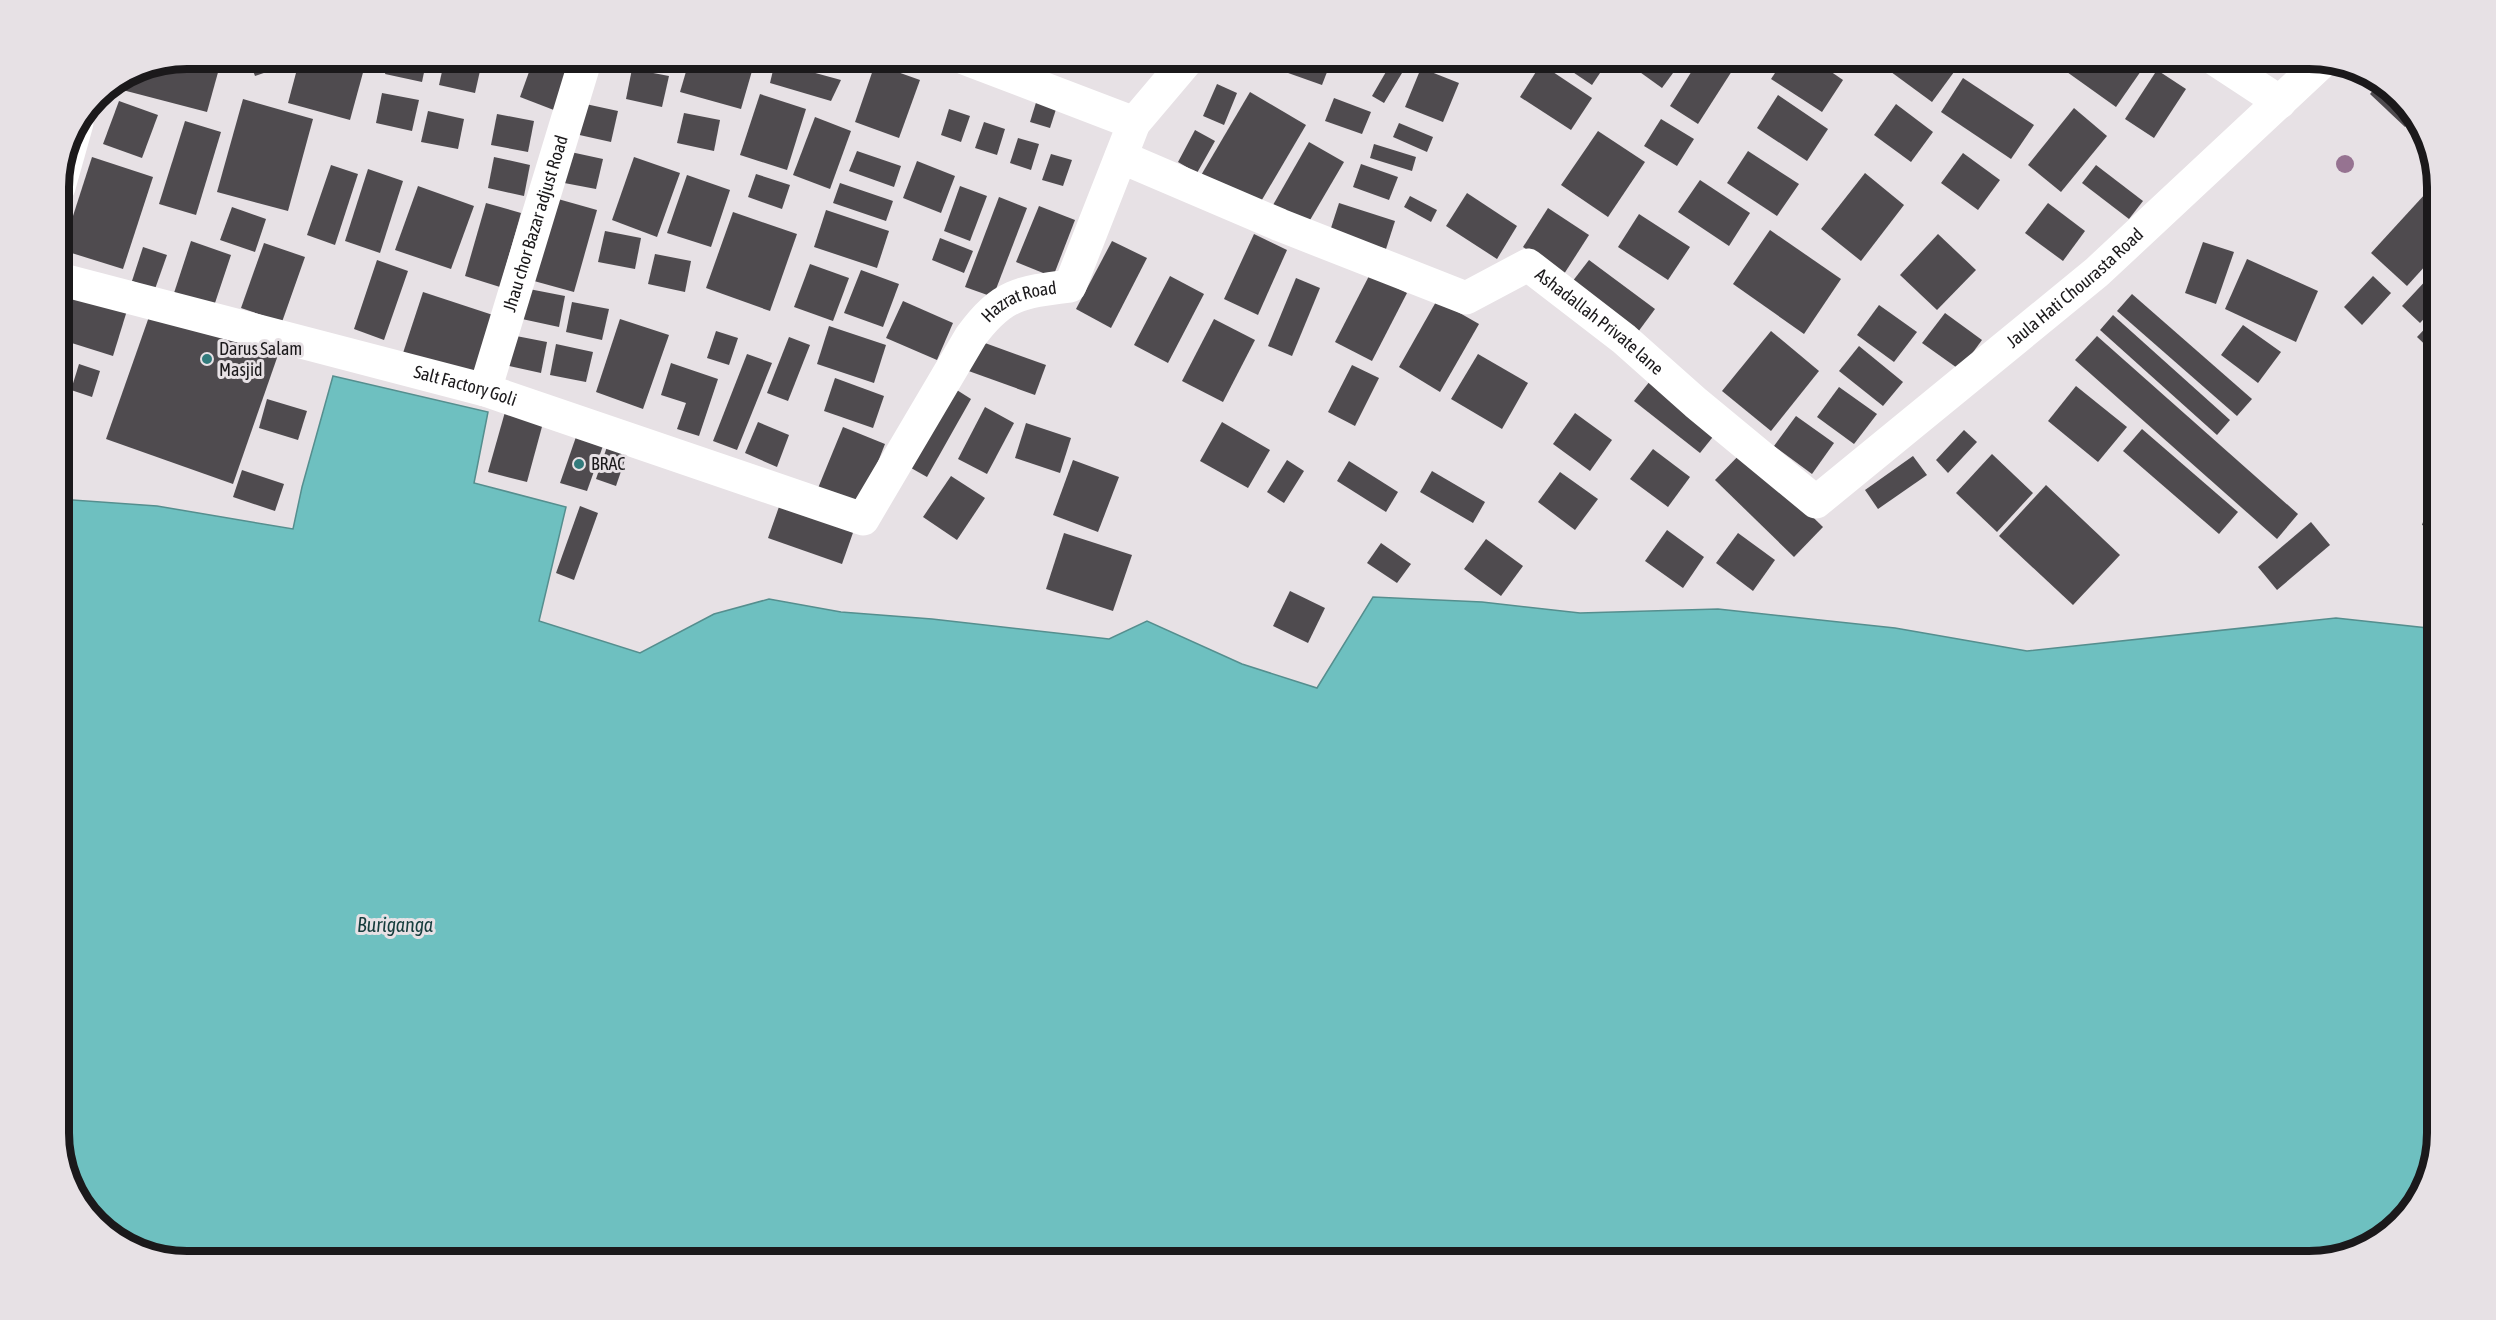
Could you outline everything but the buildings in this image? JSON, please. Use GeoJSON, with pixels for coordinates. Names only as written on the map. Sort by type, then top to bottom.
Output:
{"type":"FeatureCollection","features":[{"type":"Feature","properties":{"kind":"street","name":"Jhau chor Bazar adjust Road"},"geometry":{"type":"LineString","coordinates":[[484,390],[583,69]]}},
{"type":"Feature","properties":{"kind":"street"},"geometry":{"type":"LineString","coordinates":[[993,69],[1134,123]]}},
{"type":"Feature","properties":{"kind":"street","name":"Hazrat Road"},"geometry":{"type":"LineString","coordinates":[[863,519],[971,336],[986,316],[1015,295],[1070,286],[1134,123],[1180,69]]}},
{"type":"Feature","properties":{"kind":"street"},"geometry":{"type":"LineString","coordinates":[[2230,69],[2280,102]]}},
{"type":"Feature","properties":{"kind":"street","name":"Jaula Hati Chourasta Road"},"geometry":{"type":"LineString","coordinates":[[1816,502],[2097,272],[2314,69]]}},
{"type":"Feature","properties":{"kind":"street","name":"Ashadallah Private lane"},"geometry":{"type":"LineString","coordinates":[[1121,158],[1310,238],[1466,298],[1528,266],[1624,339],[1696,403],[1816,502]]}},
{"type":"Feature","properties":{"kind":"street","name":"Salt Factory Goli"},"geometry":{"type":"LineString","coordinates":[[69,282],[484,390],[863,519]]}},
{"type":"Feature","properties":{"kind":"water","name":"Buriganga"},"geometry":{"type":"Polygon","coordinates":[[[333,376],[488,412],[474,483],[566,507],[539,621],[640,653],[714,614],[769,599],[841,612],[932,619],[1109,639],[1147,621],[1242,664],[1317,688],[1373,597],[1482,602],[1580,613],[1718,609],[1895,628],[2027,651],[2336,618],[2427,628],[2427,1133],[2421,1171],[2407,1198],[2387,1222],[2354,1242],[2324,1250],[2309,1251],[187,1251],[157,1247],[135,1239],[109,1222],[98,1211],[75,1171],[69,1141],[69,500],[157,506],[293,529],[302,487],[333,376]]]}},
{"type":"Feature","properties":{"kind":"place","name":"Darus Salam Masjid"},"geometry":{"type":"Point","coordinates":[207,359]}},
{"type":"Feature","properties":{"kind":"place","name":"BRAC"},"geometry":{"type":"Point","coordinates":[579,464]}}]}
